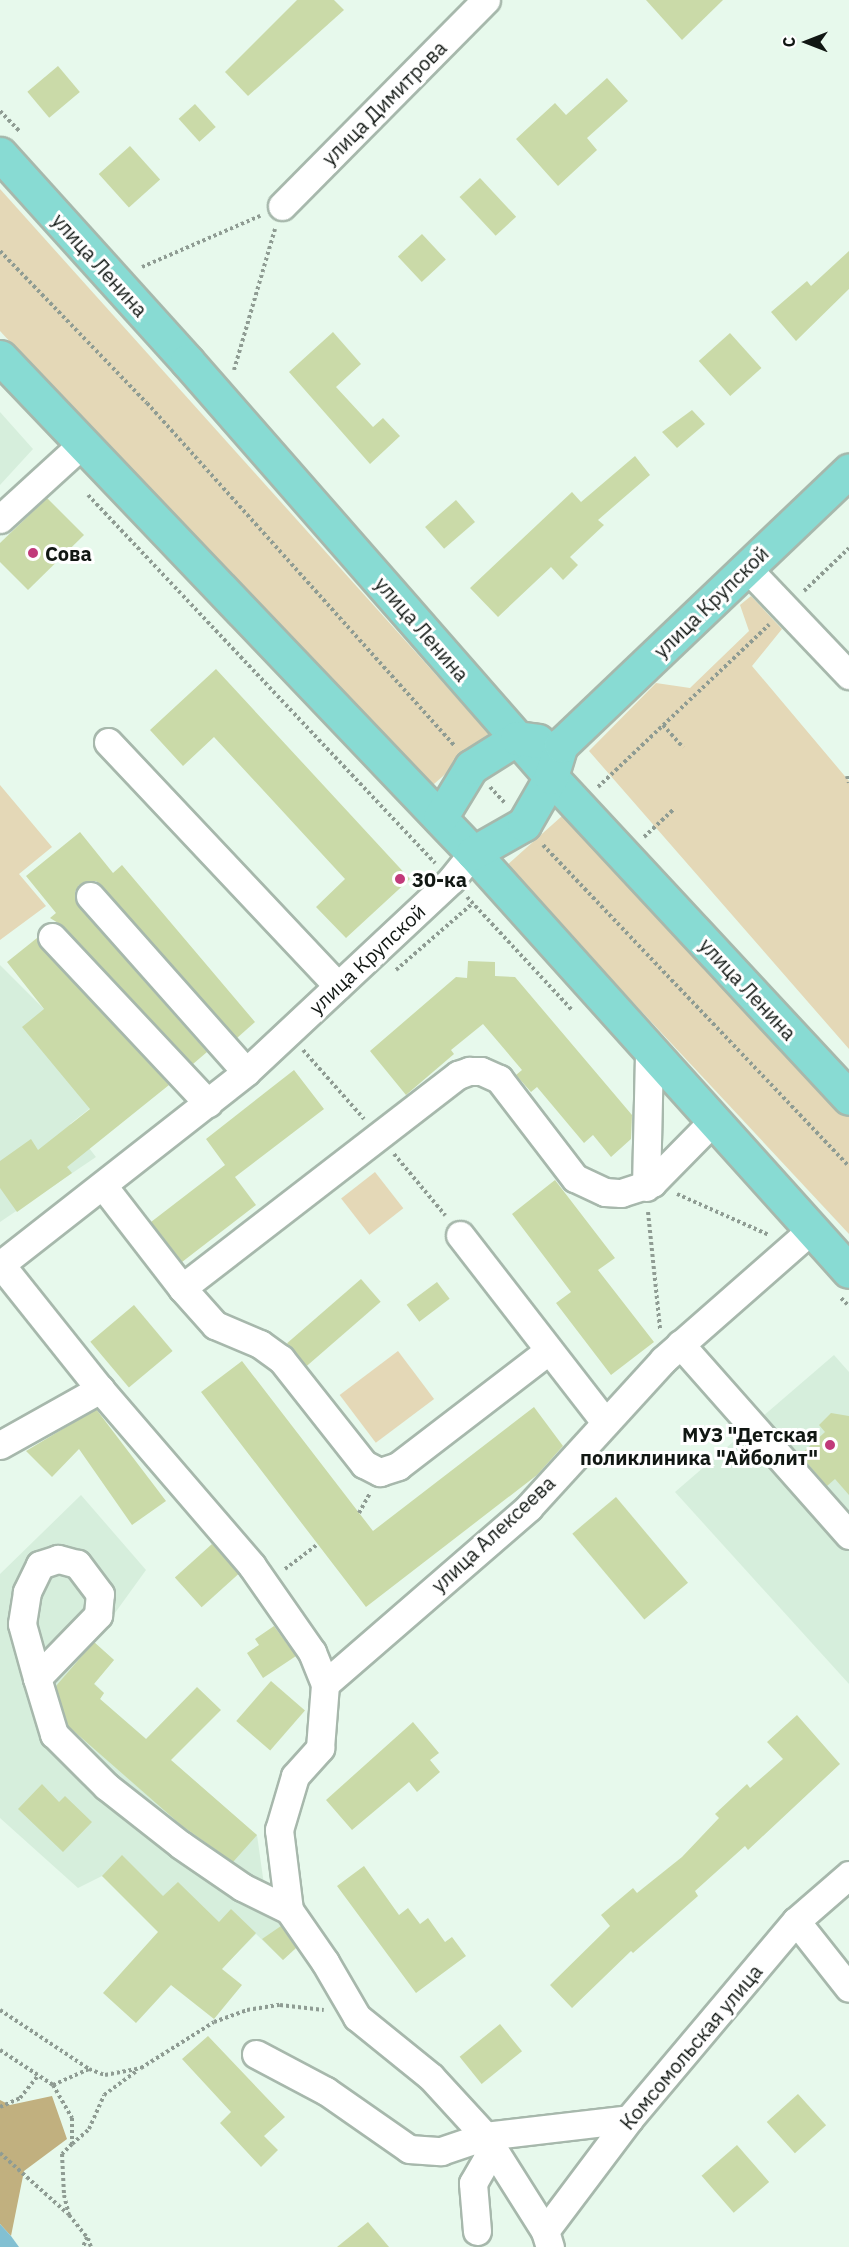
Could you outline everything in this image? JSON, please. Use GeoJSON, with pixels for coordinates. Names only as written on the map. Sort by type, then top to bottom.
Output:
{"type":"FeatureCollection","features":[{"type":"Feature","properties":{"kind":"main road","name":"улица Ленина"},"geometry":{"type":"LineString","coordinates":[[0,154],[187,361],[551,777],[849,1098]]}},
{"type":"Feature","properties":{"kind":"main road"},"geometry":{"type":"LineString","coordinates":[[0,357],[70,455],[473,853],[713,1121],[802,1237],[841,1280]]}},
{"type":"Feature","properties":{"kind":"main road","name":"улица Крупской"},"geometry":{"type":"LineString","coordinates":[[473,853],[524,824],[551,777],[561,745],[849,471]]}},
{"type":"Feature","properties":{"kind":"main road"},"geometry":{"type":"LineString","coordinates":[[440,818],[471,766],[517,738],[561,745]]}},
{"type":"Feature","properties":{"kind":"street","name":"улица Димитрова"},"geometry":{"type":"LineString","coordinates":[[282,206],[486,0]]}},
{"type":"Feature","properties":{"kind":"street"},"geometry":{"type":"LineString","coordinates":[[0,519],[70,455]]}},
{"type":"Feature","properties":{"kind":"street"},"geometry":{"type":"LineString","coordinates":[[747,568],[849,675]]}},
{"type":"Feature","properties":{"kind":"street"},"geometry":{"type":"LineString","coordinates":[[108,742],[338,986]]}},
{"type":"Feature","properties":{"kind":"street","name":"улица Крупской"},"geometry":{"type":"LineString","coordinates":[[0,1265],[104,1187],[246,1072],[451,880],[473,853]]}},
{"type":"Feature","properties":{"kind":"street"},"geometry":{"type":"LineString","coordinates":[[90,896],[246,1072]]}},
{"type":"Feature","properties":{"kind":"street"},"geometry":{"type":"LineString","coordinates":[[52,937],[208,1103]]}},
{"type":"Feature","properties":{"kind":"street"},"geometry":{"type":"LineString","coordinates":[[649,1052],[649,1185]]}},
{"type":"Feature","properties":{"kind":"street"},"geometry":{"type":"LineString","coordinates":[[182,1288],[458,1075],[469,1071],[481,1071],[499,1079],[574,1178],[605,1192],[649,1185],[713,1121]]}},
{"type":"Feature","properties":{"kind":"street"},"geometry":{"type":"LineString","coordinates":[[104,1187],[182,1288],[215,1325],[260,1344],[281,1359],[364,1464],[380,1472],[398,1466],[549,1350]]}},
{"type":"Feature","properties":{"kind":"street"},"geometry":{"type":"LineString","coordinates":[[460,1235],[605,1422]]}},
{"type":"Feature","properties":{"kind":"street","name":"улица Алексеева"},"geometry":{"type":"LineString","coordinates":[[325,1684],[529,1507],[672,1352],[802,1237]]}},
{"type":"Feature","properties":{"kind":"street"},"geometry":{"type":"LineString","coordinates":[[0,1265],[100,1389],[266,1584],[312,1652],[325,1684],[320,1748],[295,1776],[279,1830],[289,1910],[325,1962],[357,2017],[431,2077],[485,2136],[548,2239]]}},
{"type":"Feature","properties":{"kind":"street"},"geometry":{"type":"LineString","coordinates":[[672,1352],[849,1535]]}},
{"type":"Feature","properties":{"kind":"street"},"geometry":{"type":"LineString","coordinates":[[0,1445],[100,1389]]}},
{"type":"Feature","properties":{"kind":"street"},"geometry":{"type":"LineString","coordinates":[[37,1678],[54,1734],[106,1786],[190,1851],[242,1887],[289,1910]]}},
{"type":"Feature","properties":{"kind":"street","name":"Комсомольская улица"},"geometry":{"type":"LineString","coordinates":[[548,2239],[629,2119],[796,1922],[849,1875]]}},
{"type":"Feature","properties":{"kind":"street"},"geometry":{"type":"LineString","coordinates":[[796,1922],[849,1988]]}},
{"type":"Feature","properties":{"kind":"street"},"geometry":{"type":"LineString","coordinates":[[256,2054],[326,2091],[409,2149],[441,2151],[485,2136],[629,2119]]}},
{"type":"Feature","properties":{"kind":"street"},"geometry":{"type":"LineString","coordinates":[[477,2231],[473,2183],[488,2157],[485,2136]]}},
{"type":"Feature","properties":{"kind":"path"},"geometry":{"type":"LineString","coordinates":[[142,267],[282,206]]}},
{"type":"Feature","properties":{"kind":"path"},"geometry":{"type":"LineString","coordinates":[[234,370],[282,206]]}},
{"type":"Feature","properties":{"kind":"path"},"geometry":{"type":"LineString","coordinates":[[0,251],[155,411],[524,824],[849,1166]]}},
{"type":"Feature","properties":{"kind":"path"},"geometry":{"type":"LineString","coordinates":[[70,455],[451,880],[577,1014]]}},
{"type":"Feature","properties":{"kind":"path"},"geometry":{"type":"LineString","coordinates":[[595,790],[849,548]]}},
{"type":"Feature","properties":{"kind":"path"},"geometry":{"type":"LineString","coordinates":[[663,725],[683,747]]}},
{"type":"Feature","properties":{"kind":"path"},"geometry":{"type":"LineString","coordinates":[[847,776],[849,783]]}},
{"type":"Feature","properties":{"kind":"path"},"geometry":{"type":"LineString","coordinates":[[642,840],[674,809]]}},
{"type":"Feature","properties":{"kind":"path"},"geometry":{"type":"LineString","coordinates":[[672,1352],[649,1185],[802,1237]]}},
{"type":"Feature","properties":{"kind":"path"},"geometry":{"type":"LineString","coordinates":[[841,1280],[849,1306]]}},
{"type":"Feature","properties":{"kind":"path"},"geometry":{"type":"LineString","coordinates":[[266,1584],[318,1544]]}},
{"type":"Feature","properties":{"kind":"path"},"geometry":{"type":"LineString","coordinates":[[69,2215],[62,2154],[89,2129],[104,2096],[141,2068],[214,2022],[247,2010],[280,2005],[357,2017]]}},
{"type":"Feature","properties":{"kind":"path"},"geometry":{"type":"LineString","coordinates":[[0,2010],[89,2069],[105,2075],[141,2068]]}},
{"type":"Feature","properties":{"kind":"path"},"geometry":{"type":"LineString","coordinates":[[0,2050],[37,2078],[53,2085],[72,2118],[72,2144]]}},
{"type":"Feature","properties":{"kind":"path"},"geometry":{"type":"LineString","coordinates":[[53,2085],[89,2069]]}},
{"type":"Feature","properties":{"kind":"path"},"geometry":{"type":"LineString","coordinates":[[0,2107],[20,2098],[37,2078]]}},
{"type":"Feature","properties":{"kind":"path"},"geometry":{"type":"LineString","coordinates":[[0,2153],[69,2215],[87,2237],[91,2247]]}},
{"type":"Feature","properties":{"kind":"path"},"geometry":{"type":"LineString","coordinates":[[83,2247],[87,2237]]}},
{"type":"Feature","properties":{"kind":"shaded area"},"geometry":{"type":"Polygon","coordinates":[[[0,189],[490,735],[426,791],[0,331],[0,189]]]}},
{"type":"Feature","properties":{"kind":"shaded area"},"geometry":{"type":"Polygon","coordinates":[[[0,412],[33,449],[0,485],[0,412]]]}},
{"type":"Feature","properties":{"kind":"shaded area"},"geometry":{"type":"Polygon","coordinates":[[[751,596],[782,629],[752,666],[849,781],[849,1049],[589,751],[656,683],[690,688],[749,631],[740,605],[751,596]]]}},
{"type":"Feature","properties":{"kind":"shaded area"},"geometry":{"type":"Polygon","coordinates":[[[0,785],[52,847],[19,874],[46,906],[0,940],[0,785]]]}},
{"type":"Feature","properties":{"kind":"shaded area"},"geometry":{"type":"Polygon","coordinates":[[[562,816],[849,1117],[849,1234],[506,866],[562,816]]]}},
{"type":"Feature","properties":{"kind":"shaded area"},"geometry":{"type":"Polygon","coordinates":[[[0,965],[44,1009],[112,1091],[70,1124],[96,1157],[0,1222],[0,965]]]}},
{"type":"Feature","properties":{"kind":"shaded area"},"geometry":{"type":"Polygon","coordinates":[[[375,1172],[403,1208],[369,1235],[341,1198],[375,1172]]]}},
{"type":"Feature","properties":{"kind":"shaded area"},"geometry":{"type":"Polygon","coordinates":[[[398,1351],[434,1399],[376,1443],[340,1395],[398,1351]]]}},
{"type":"Feature","properties":{"kind":"shaded area"},"geometry":{"type":"Polygon","coordinates":[[[834,1355],[849,1372],[849,1684],[675,1492],[834,1355]]]}},
{"type":"Feature","properties":{"kind":"shaded area"},"geometry":{"type":"Polygon","coordinates":[[[81,1495],[146,1570],[94,1642],[114,1660],[94,1683],[104,1693],[100,1699],[257,1835],[268,1913],[300,1944],[283,1960],[256,1934],[225,1965],[102,1876],[78,1888],[0,1818],[0,1574],[81,1495]]]}},
{"type":"Feature","properties":{"kind":"shaded area"},"geometry":{"type":"Polygon","coordinates":[[[52,2096],[67,2139],[24,2171],[11,2236],[0,2224],[0,2100],[10,2105],[52,2096]]]}},
{"type":"Feature","properties":{"kind":"water"},"geometry":{"type":"Polygon","coordinates":[[[0,2224],[11,2236],[19,2247],[0,2247],[0,2224]]]}},
{"type":"Feature","properties":{"kind":"building"},"geometry":{"type":"Polygon","coordinates":[[[297,0],[334,0],[344,10],[248,96],[225,72],[297,0]]]}},
{"type":"Feature","properties":{"kind":"building"},"geometry":{"type":"Polygon","coordinates":[[[646,0],[723,0],[682,40],[646,0]]]}},
{"type":"Feature","properties":{"kind":"building"},"geometry":{"type":"Polygon","coordinates":[[[58,66],[80,92],[49,118],[27,92],[58,66]]]}},
{"type":"Feature","properties":{"kind":"building"},"geometry":{"type":"Polygon","coordinates":[[[607,78],[628,101],[587,138],[597,150],[558,186],[516,139],[555,103],[566,115],[607,78]]]}},
{"type":"Feature","properties":{"kind":"building"},"geometry":{"type":"Polygon","coordinates":[[[195,104],[216,127],[199,142],[179,119],[195,104]]]}},
{"type":"Feature","properties":{"kind":"building"},"geometry":{"type":"Polygon","coordinates":[[[130,146],[160,179],[129,208],[99,174],[130,146]]]}},
{"type":"Feature","properties":{"kind":"building"},"geometry":{"type":"Polygon","coordinates":[[[480,178],[516,217],[496,236],[460,197],[480,178]]]}},
{"type":"Feature","properties":{"kind":"building"},"geometry":{"type":"Polygon","coordinates":[[[422,234],[446,260],[422,282],[398,257],[422,234]]]}},
{"type":"Feature","properties":{"kind":"building"},"geometry":{"type":"Polygon","coordinates":[[[849,251],[849,289],[796,341],[771,312],[807,281],[811,286],[849,251]]]}},
{"type":"Feature","properties":{"kind":"building"},"geometry":{"type":"Polygon","coordinates":[[[333,332],[361,364],[336,387],[373,427],[383,418],[400,436],[370,464],[289,372],[333,332]]]}},
{"type":"Feature","properties":{"kind":"building"},"geometry":{"type":"Polygon","coordinates":[[[730,333],[761,368],[730,396],[699,361],[730,333]]]}},
{"type":"Feature","properties":{"kind":"building"},"geometry":{"type":"Polygon","coordinates":[[[692,410],[705,424],[677,448],[662,432],[692,410]]]}},
{"type":"Feature","properties":{"kind":"building"},"geometry":{"type":"Polygon","coordinates":[[[635,456],[650,475],[598,520],[604,525],[570,557],[578,565],[563,580],[551,567],[498,617],[470,588],[572,492],[581,502],[635,456]]]}},
{"type":"Feature","properties":{"kind":"building","name":"Сова"},"geometry":{"type":"Polygon","coordinates":[[[47,498],[84,535],[28,590],[0,562],[0,543],[47,498]]]}},
{"type":"Feature","properties":{"kind":"building"},"geometry":{"type":"Polygon","coordinates":[[[456,500],[475,522],[444,549],[425,527],[456,500]]]}},
{"type":"Feature","properties":{"kind":"building"},"geometry":{"type":"Polygon","coordinates":[[[216,669],[410,879],[346,938],[316,907],[345,879],[214,737],[183,766],[150,730],[216,669]]]}},
{"type":"Feature","properties":{"kind":"building"},"geometry":{"type":"Polygon","coordinates":[[[80,832],[113,873],[122,865],[255,1022],[237,1038],[96,881],[79,885],[75,892],[78,906],[207,1052],[193,1064],[63,926],[50,918],[56,913],[26,876],[80,832]]]}},
{"type":"Feature","properties":{"kind":"building"},"geometry":{"type":"Polygon","coordinates":[[[37,938],[41,948],[169,1085],[67,1167],[72,1173],[17,1212],[0,1188],[0,1161],[31,1139],[38,1150],[90,1109],[22,1027],[44,1009],[7,962],[37,938]]]}},
{"type":"Feature","properties":{"kind":"building"},"geometry":{"type":"Polygon","coordinates":[[[468,961],[495,962],[495,976],[515,977],[632,1115],[631,1139],[611,1157],[593,1135],[584,1143],[537,1087],[531,1092],[516,1075],[522,1070],[483,1024],[451,1050],[454,1054],[406,1095],[370,1051],[456,977],[467,978],[468,961]]]}},
{"type":"Feature","properties":{"kind":"building"},"geometry":{"type":"Polygon","coordinates":[[[294,1070],[324,1109],[235,1177],[256,1205],[182,1262],[151,1222],[225,1165],[206,1139],[294,1070]]]}},
{"type":"Feature","properties":{"kind":"building"},"geometry":{"type":"Polygon","coordinates":[[[555,1180],[615,1258],[598,1270],[654,1342],[611,1375],[556,1303],[571,1292],[512,1214],[555,1180]]]}},
{"type":"Feature","properties":{"kind":"building"},"geometry":{"type":"Polygon","coordinates":[[[361,1279],[381,1302],[307,1366],[287,1343],[361,1279]]]}},
{"type":"Feature","properties":{"kind":"building"},"geometry":{"type":"Polygon","coordinates":[[[437,1282],[450,1299],[419,1322],[407,1305],[437,1282]]]}},
{"type":"Feature","properties":{"kind":"building"},"geometry":{"type":"Polygon","coordinates":[[[134,1305],[173,1351],[129,1388],[90,1342],[134,1305]]]}},
{"type":"Feature","properties":{"kind":"building"},"geometry":{"type":"Polygon","coordinates":[[[242,1361],[373,1531],[534,1407],[563,1446],[537,1475],[366,1607],[201,1392],[242,1361]]]}},
{"type":"Feature","properties":{"kind":"building"},"geometry":{"type":"Polygon","coordinates":[[[96,1409],[166,1501],[132,1525],[79,1449],[52,1477],[26,1451],[96,1409]]]}},
{"type":"Feature","properties":{"kind":"building","name":"МУЗ \"Детская поликлиника \"Айболит\""},"geometry":{"type":"Polygon","coordinates":[[[831,1413],[849,1416],[849,1495],[835,1479],[827,1486],[800,1455],[825,1432],[819,1425],[831,1413]]]}},
{"type":"Feature","properties":{"kind":"building"},"geometry":{"type":"Polygon","coordinates":[[[616,1497],[688,1583],[644,1619],[572,1534],[616,1497]]]}},
{"type":"Feature","properties":{"kind":"building"},"geometry":{"type":"Polygon","coordinates":[[[212,1544],[239,1574],[202,1607],[175,1577],[212,1544]]]}},
{"type":"Feature","properties":{"kind":"building"},"geometry":{"type":"Polygon","coordinates":[[[274,1626],[296,1656],[263,1678],[247,1653],[259,1645],[255,1639],[274,1626]]]}},
{"type":"Feature","properties":{"kind":"building"},"geometry":{"type":"Polygon","coordinates":[[[94,1642],[114,1660],[94,1684],[104,1693],[100,1699],[146,1739],[197,1687],[221,1710],[171,1760],[257,1835],[233,1862],[181,1825],[68,1726],[56,1686],[94,1642]]]}},
{"type":"Feature","properties":{"kind":"building"},"geometry":{"type":"Polygon","coordinates":[[[271,1681],[305,1711],[270,1751],[236,1721],[271,1681]]]}},
{"type":"Feature","properties":{"kind":"building"},"geometry":{"type":"Polygon","coordinates":[[[797,1715],[840,1764],[748,1850],[745,1846],[695,1891],[698,1896],[633,1953],[631,1951],[572,2008],[550,1985],[610,1926],[601,1915],[633,1888],[637,1893],[682,1857],[719,1818],[715,1814],[747,1784],[750,1788],[783,1759],[767,1742],[797,1715]]]}},
{"type":"Feature","properties":{"kind":"building"},"geometry":{"type":"Polygon","coordinates":[[[413,1722],[439,1753],[430,1760],[440,1772],[417,1792],[409,1782],[352,1830],[326,1800],[413,1722]]]}},
{"type":"Feature","properties":{"kind":"building"},"geometry":{"type":"Polygon","coordinates":[[[42,1784],[59,1802],[65,1796],[92,1822],[63,1852],[18,1809],[42,1784]]]}},
{"type":"Feature","properties":{"kind":"building"},"geometry":{"type":"Polygon","coordinates":[[[122,1855],[163,1896],[178,1882],[219,1922],[231,1909],[256,1933],[222,1969],[242,1985],[214,2019],[171,1985],[136,2023],[103,1993],[158,1932],[102,1876],[122,1855]]]}},
{"type":"Feature","properties":{"kind":"building"},"geometry":{"type":"Polygon","coordinates":[[[364,1866],[399,1915],[408,1908],[420,1924],[428,1918],[445,1942],[452,1937],[466,1956],[416,1993],[337,1886],[364,1866]]]}},
{"type":"Feature","properties":{"kind":"building"},"geometry":{"type":"Polygon","coordinates":[[[281,1926],[296,1948],[283,1960],[262,1939],[281,1926]]]}},
{"type":"Feature","properties":{"kind":"building"},"geometry":{"type":"Polygon","coordinates":[[[500,2024],[522,2051],[482,2084],[460,2057],[500,2024]]]}},
{"type":"Feature","properties":{"kind":"building"},"geometry":{"type":"Polygon","coordinates":[[[208,2036],[285,2117],[264,2136],[278,2150],[261,2167],[220,2123],[231,2112],[182,2059],[208,2036]]]}},
{"type":"Feature","properties":{"kind":"building"},"geometry":{"type":"Polygon","coordinates":[[[798,2094],[826,2125],[795,2153],[767,2122],[798,2094]]]}},
{"type":"Feature","properties":{"kind":"building"},"geometry":{"type":"Polygon","coordinates":[[[737,2145],[769,2182],[734,2213],[702,2176],[737,2145]]]}},
{"type":"Feature","properties":{"kind":"building"},"geometry":{"type":"Polygon","coordinates":[[[368,2222],[389,2247],[337,2247],[368,2222]]]}},
{"type":"Feature","properties":{"kind":"place","name":"Сова"},"geometry":{"type":"Point","coordinates":[33,553]}},
{"type":"Feature","properties":{"kind":"place","name":"30-ка"},"geometry":{"type":"Point","coordinates":[400,879]}},
{"type":"Feature","properties":{"kind":"place","name":"МУЗ \"Детская поликлиника \"Айболит\""},"geometry":{"type":"Point","coordinates":[830,1445]}}]}
